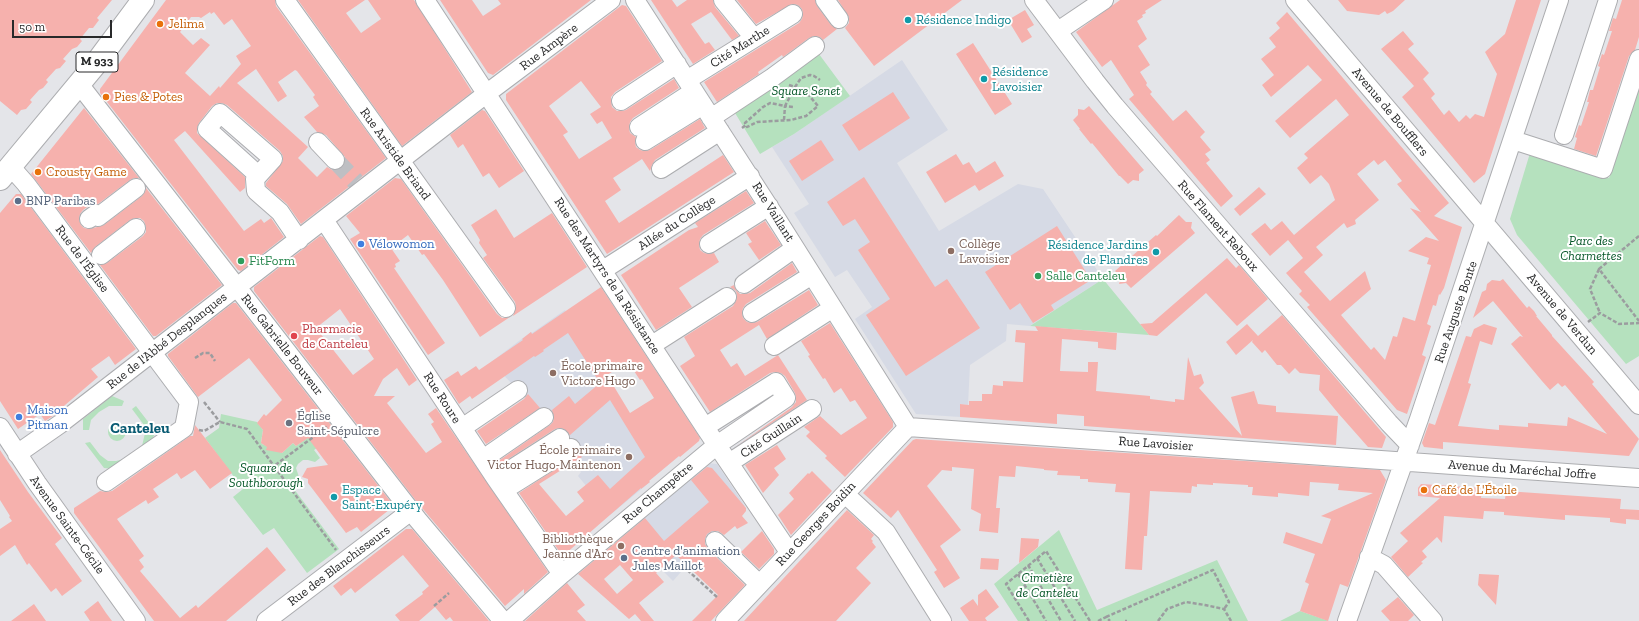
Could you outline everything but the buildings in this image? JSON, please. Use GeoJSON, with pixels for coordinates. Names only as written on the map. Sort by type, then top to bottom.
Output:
{"type":"FeatureCollection","features":[{"type":"Feature","properties":{"kind":"main road","name":"M 933"},"geometry":{"type":"LineString","coordinates":[[5,173],[79,84],[136,2]]}},
{"type":"Feature","properties":{"kind":"street","name":"Rue Aristide Briand"},"geometry":{"type":"LineString","coordinates":[[285,0],[506,308]]}},
{"type":"Feature","properties":{"kind":"street","name":"Rue des Martyrs de la Résistance"},"geometry":{"type":"LineString","coordinates":[[425,0],[705,427],[789,552]]}},
{"type":"Feature","properties":{"kind":"street","name":"Rue Ampère"},"geometry":{"type":"LineString","coordinates":[[486,94],[611,0]]}},
{"type":"Feature","properties":{"kind":"street","name":"Rue Vaillant"},"geometry":{"type":"LineString","coordinates":[[635,0],[750,176],[908,427]]}},
{"type":"Feature","properties":{"kind":"street"},"geometry":{"type":"LineString","coordinates":[[724,0],[750,33]]}},
{"type":"Feature","properties":{"kind":"street"},"geometry":{"type":"LineString","coordinates":[[825,0],[839,19]]}},
{"type":"Feature","properties":{"kind":"street","name":"Rue Flament Reboux"},"geometry":{"type":"LineString","coordinates":[[1034,0],[1095,81],[1388,423],[1407,454]]}},
{"type":"Feature","properties":{"kind":"street"},"geometry":{"type":"LineString","coordinates":[[1058,31],[1104,0]]}},
{"type":"Feature","properties":{"kind":"street","name":"Avenue de Boufflers"},"geometry":{"type":"LineString","coordinates":[[1295,0],[1485,224]]}},
{"type":"Feature","properties":{"kind":"street","name":"Rue Auguste Bonte"},"geometry":{"type":"LineString","coordinates":[[1347,621],[1407,454],[1559,0]]}},
{"type":"Feature","properties":{"kind":"street"},"geometry":{"type":"LineString","coordinates":[[1564,135],[1608,0]]}},
{"type":"Feature","properties":{"kind":"street","name":"Cité Marthe"},"geometry":{"type":"LineString","coordinates":[[703,105],[793,14]]}},
{"type":"Feature","properties":{"kind":"street"},"geometry":{"type":"LineString","coordinates":[[642,134],[703,105],[774,77],[816,46]]}},
{"type":"Feature","properties":{"kind":"street"},"geometry":{"type":"LineString","coordinates":[[1513,140],[1603,169],[1639,59]]}},
{"type":"Feature","properties":{"kind":"street"},"geometry":{"type":"LineString","coordinates":[[621,101],[677,64]]}},
{"type":"Feature","properties":{"kind":"street","name":"Rue Gabrielle Bouveur"},"geometry":{"type":"LineString","coordinates":[[79,84],[144,183],[238,287],[411,511],[503,621]]}},
{"type":"Feature","properties":{"kind":"street","name":"Rue de l'Abbé Desplanques"},"geometry":{"type":"LineString","coordinates":[[17,454],[60,424],[299,240],[324,220],[360,186],[400,161],[486,94]]}},
{"type":"Feature","properties":{"kind":"street"},"geometry":{"type":"LineString","coordinates":[[661,169],[703,105]]}},
{"type":"Feature","properties":{"kind":"street"},"geometry":{"type":"LineString","coordinates":[[318,142],[335,160]]}},
{"type":"Feature","properties":{"kind":"street","name":"Rue de l'Église"},"geometry":{"type":"LineString","coordinates":[[5,173],[26,184],[94,260],[152,353],[189,402]]}},
{"type":"Feature","properties":{"kind":"street"},"geometry":{"type":"LineString","coordinates":[[258,175],[255,179],[256,191],[280,212],[299,240]]}},
{"type":"Feature","properties":{"kind":"street","name":"Allée du Collège"},"geometry":{"type":"LineString","coordinates":[[603,270],[750,176]]}},
{"type":"Feature","properties":{"kind":"street"},"geometry":{"type":"LineString","coordinates":[[89,219],[96,214],[98,217],[144,183]]}},
{"type":"Feature","properties":{"kind":"street"},"geometry":{"type":"LineString","coordinates":[[710,244],[769,206]]}},
{"type":"Feature","properties":{"kind":"street","name":"Rue Roure"},"geometry":{"type":"LineString","coordinates":[[324,220],[500,485],[562,574]]}},
{"type":"Feature","properties":{"kind":"street","name":"Avenue de Verdun"},"geometry":{"type":"LineString","coordinates":[[1485,224],[1639,405]]}},
{"type":"Feature","properties":{"kind":"street"},"geometry":{"type":"LineString","coordinates":[[94,260],[136,228]]}},
{"type":"Feature","properties":{"kind":"street"},"geometry":{"type":"LineString","coordinates":[[744,284],[795,248]]}},
{"type":"Feature","properties":{"kind":"street"},"geometry":{"type":"LineString","coordinates":[[756,318],[815,280]]}},
{"type":"Feature","properties":{"kind":"street"},"geometry":{"type":"LineString","coordinates":[[652,345],[727,297]]}},
{"type":"Feature","properties":{"kind":"street"},"geometry":{"type":"LineString","coordinates":[[774,346],[833,308]]}},
{"type":"Feature","properties":{"kind":"street","name":"Rue Champêtre"},"geometry":{"type":"LineString","coordinates":[[509,621],[562,574],[717,445],[786,398],[776,382],[705,427]]}},
{"type":"Feature","properties":{"kind":"street"},"geometry":{"type":"LineString","coordinates":[[462,428],[518,390]]}},
{"type":"Feature","properties":{"kind":"street"},"geometry":{"type":"LineString","coordinates":[[106,482],[184,428],[189,402]]}},
{"type":"Feature","properties":{"kind":"street","name":"Cité Guillain"},"geometry":{"type":"LineString","coordinates":[[729,463],[812,409]]}},
{"type":"Feature","properties":{"kind":"street"},"geometry":{"type":"LineString","coordinates":[[483,459],[544,417]]}},
{"type":"Feature","properties":{"kind":"street","name":"Avenue Sainte-Cécile"},"geometry":{"type":"LineString","coordinates":[[0,427],[17,454],[136,621]]}},
{"type":"Feature","properties":{"kind":"street","name":"Rue Lavoisier"},"geometry":{"type":"LineString","coordinates":[[908,427],[1407,454]]}},
{"type":"Feature","properties":{"kind":"street","name":"Rue Georges Boidin"},"geometry":{"type":"LineString","coordinates":[[725,621],[908,427]]}},
{"type":"Feature","properties":{"kind":"street"},"geometry":{"type":"LineString","coordinates":[[500,485],[565,443]]}},
{"type":"Feature","properties":{"kind":"street","name":"Avenue du Maréchal Joffre"},"geometry":{"type":"LineString","coordinates":[[1407,454],[1639,478]]}},
{"type":"Feature","properties":{"kind":"street"},"geometry":{"type":"LineString","coordinates":[[844,494],[886,532],[942,621]]}},
{"type":"Feature","properties":{"kind":"street","name":"Rue des Blanchisseurs"},"geometry":{"type":"LineString","coordinates":[[266,621],[411,511]]}},
{"type":"Feature","properties":{"kind":"street"},"geometry":{"type":"LineString","coordinates":[[715,541],[759,584]]}},
{"type":"Feature","properties":{"kind":"street"},"geometry":{"type":"LineString","coordinates":[[1369,557],[1384,565],[1433,621]]}},
{"type":"Feature","properties":{"kind":"path"},"geometry":{"type":"LineString","coordinates":[[746,125],[747,127],[757,122],[784,120],[806,116],[818,106],[807,93],[795,87],[785,106],[784,120]]}},
{"type":"Feature","properties":{"kind":"path"},"geometry":{"type":"LineString","coordinates":[[742,128],[746,125],[745,123],[763,107],[770,103],[793,107]]}},
{"type":"Feature","properties":{"kind":"path"},"geometry":{"type":"LineString","coordinates":[[1639,236],[1599,270],[1590,289],[1600,313],[1619,324],[1639,322]]}},
{"type":"Feature","properties":{"kind":"path"},"geometry":{"type":"LineString","coordinates":[[1599,270],[1639,322]]}},
{"type":"Feature","properties":{"kind":"path"},"geometry":{"type":"LineString","coordinates":[[1576,331],[1600,313]]}},
{"type":"Feature","properties":{"kind":"path"},"geometry":{"type":"LineString","coordinates":[[195,358],[204,353],[210,353],[215,361]]}},
{"type":"Feature","properties":{"kind":"path"},"geometry":{"type":"LineString","coordinates":[[189,402],[204,401],[220,422],[247,430],[345,561]]}},
{"type":"Feature","properties":{"kind":"path"},"geometry":{"type":"LineString","coordinates":[[274,466],[339,418]]}},
{"type":"Feature","properties":{"kind":"path"},"geometry":{"type":"LineString","coordinates":[[184,428],[204,431],[220,422]]}},
{"type":"Feature","properties":{"kind":"path"},"geometry":{"type":"LineString","coordinates":[[1029,621],[1006,584],[1046,551],[1090,621]]}},
{"type":"Feature","properties":{"kind":"path"},"geometry":{"type":"LineString","coordinates":[[1037,558],[1075,621]]}},
{"type":"Feature","properties":{"kind":"path"},"geometry":{"type":"LineString","coordinates":[[683,566],[718,598]]}},
{"type":"Feature","properties":{"kind":"path"},"geometry":{"type":"LineString","coordinates":[[1028,566],[1061,621]]}},
{"type":"Feature","properties":{"kind":"path"},"geometry":{"type":"LineString","coordinates":[[1098,621],[1213,570],[1228,602],[1224,609]]}},
{"type":"Feature","properties":{"kind":"path"},"geometry":{"type":"LineString","coordinates":[[1018,574],[1046,621]]}},
{"type":"Feature","properties":{"kind":"path"},"geometry":{"type":"LineString","coordinates":[[434,606],[450,592]]}},
{"type":"Feature","properties":{"kind":"path"},"geometry":{"type":"LineString","coordinates":[[1158,621],[1167,609],[1186,602],[1224,609],[1231,621]]}},
{"type":"Feature","properties":{"kind":"path"},"geometry":{"type":"LineString","coordinates":[[1106,617],[1110,621]]}},
{"type":"Feature","properties":{"kind":"shaded area","name":"Collège Lavoisier"},"geometry":{"type":"Polygon","coordinates":[[[902,60],[948,130],[897,163],[939,231],[1018,184],[1043,189],[1103,279],[1030,326],[1007,324],[1006,341],[970,365],[968,405],[960,404],[960,417],[916,414],[855,319],[872,307],[847,270],[835,277],[794,213],[809,204],[772,147],[794,134],[902,60]]]}},
{"type":"Feature","properties":{"kind":"shaded area"},"geometry":{"type":"Polygon","coordinates":[[[565,310],[642,433],[679,456],[610,515],[578,476],[581,472],[572,462],[581,456],[491,362],[531,332],[532,333],[565,310]]]}},
{"type":"Feature","properties":{"kind":"shaded area"},"geometry":{"type":"Polygon","coordinates":[[[706,463],[717,464],[745,506],[732,515],[678,569],[681,572],[673,581],[661,569],[671,561],[636,521],[706,463]]]}},
{"type":"Feature","properties":{"kind":"green space","name":"Square Senet"},"geometry":{"type":"Polygon","coordinates":[[[816,50],[850,96],[794,134],[760,154],[732,108],[816,50]]]}},
{"type":"Feature","properties":{"kind":"green space","name":"Parc des Charmettes"},"geometry":{"type":"Polygon","coordinates":[[[1639,89],[1639,356],[1626,364],[1517,235],[1510,219],[1530,153],[1609,178],[1639,89]]]}},
{"type":"Feature","properties":{"kind":"green space"},"geometry":{"type":"Polygon","coordinates":[[[1103,279],[1149,335],[1030,326],[1103,279]]]}},
{"type":"Feature","properties":{"kind":"green space"},"geometry":{"type":"Polygon","coordinates":[[[112,396],[124,401],[122,406],[109,406],[99,412],[91,420],[89,430],[83,430],[83,419],[112,396]]]}},
{"type":"Feature","properties":{"kind":"green space"},"geometry":{"type":"Polygon","coordinates":[[[136,406],[156,432],[149,445],[138,450],[142,446],[145,433],[144,425],[132,409],[136,406]]]}},
{"type":"Feature","properties":{"kind":"green space","name":"Square de Southborough"},"geometry":{"type":"Polygon","coordinates":[[[221,414],[257,422],[263,430],[262,444],[282,453],[293,443],[296,446],[321,428],[319,425],[326,419],[337,433],[314,450],[320,458],[315,462],[303,460],[298,464],[296,468],[299,477],[291,485],[339,549],[307,573],[274,528],[263,535],[233,497],[243,489],[205,438],[219,428],[221,414]]]}},
{"type":"Feature","properties":{"kind":"green space"},"geometry":{"type":"Polygon","coordinates":[[[117,423],[123,426],[126,432],[123,438],[117,441],[111,438],[108,432],[111,426],[117,423]]]}},
{"type":"Feature","properties":{"kind":"green space"},"geometry":{"type":"Polygon","coordinates":[[[90,442],[100,455],[108,461],[128,458],[114,469],[104,468],[85,443],[90,442]]]}},
{"type":"Feature","properties":{"kind":"green space","name":"Cimetière de Canteleu"},"geometry":{"type":"Polygon","coordinates":[[[1059,530],[1097,610],[1217,560],[1248,621],[1018,621],[994,584],[1059,530]]]}},
{"type":"Feature","properties":{"kind":"green space"},"geometry":{"type":"Polygon","coordinates":[[[1300,611],[1329,621],[1280,621],[1300,611]]]}},
{"type":"Feature","properties":{"kind":"tunnel"},"geometry":{"type":"LineString","coordinates":[[335,160],[356,182]]}},
{"type":"Feature","properties":{"kind":"place","name":"Résidence Indigo"},"geometry":{"type":"Point","coordinates":[908,20]}},
{"type":"Feature","properties":{"kind":"place","name":"Jelima"},"geometry":{"type":"Point","coordinates":[160,24]}},
{"type":"Feature","properties":{"kind":"place","name":"Résidence Lavoisier"},"geometry":{"type":"Point","coordinates":[984,79]}},
{"type":"Feature","properties":{"kind":"place","name":"Pies & Potes"},"geometry":{"type":"Point","coordinates":[106,97]}},
{"type":"Feature","properties":{"kind":"place","name":"Crousty Game"},"geometry":{"type":"Point","coordinates":[38,172]}},
{"type":"Feature","properties":{"kind":"place","name":"BNP Paribas"},"geometry":{"type":"Point","coordinates":[18,201]}},
{"type":"Feature","properties":{"kind":"place","name":"Vélowomon"},"geometry":{"type":"Point","coordinates":[361,244]}},
{"type":"Feature","properties":{"kind":"place","name":"Collège Lavoisier"},"geometry":{"type":"Point","coordinates":[951,251]}},
{"type":"Feature","properties":{"kind":"place","name":"Résidence Jardins de Flandres"},"geometry":{"type":"Point","coordinates":[1156,252]}},
{"type":"Feature","properties":{"kind":"place","name":"FitForm"},"geometry":{"type":"Point","coordinates":[241,261]}},
{"type":"Feature","properties":{"kind":"place","name":"Salle Canteleu"},"geometry":{"type":"Point","coordinates":[1038,276]}},
{"type":"Feature","properties":{"kind":"place","name":"Pharmacie de Canteleu"},"geometry":{"type":"Point","coordinates":[294,336]}},
{"type":"Feature","properties":{"kind":"place","name":"École primaire Victore Hugo"},"geometry":{"type":"Point","coordinates":[553,373]}},
{"type":"Feature","properties":{"kind":"place","name":"Maison Pitman"},"geometry":{"type":"Point","coordinates":[19,417]}},
{"type":"Feature","properties":{"kind":"place","name":"Église Saint-Sépulcre"},"geometry":{"type":"Point","coordinates":[289,423]}},
{"type":"Feature","properties":{"kind":"place","name":"École primaire Victor Hugo-Maintenon"},"geometry":{"type":"Point","coordinates":[629,457]}},
{"type":"Feature","properties":{"kind":"place","name":"Café de L'Étoile"},"geometry":{"type":"Point","coordinates":[1424,490]}},
{"type":"Feature","properties":{"kind":"place","name":"Espace Saint-Exupéry"},"geometry":{"type":"Point","coordinates":[334,497]}},
{"type":"Feature","properties":{"kind":"place","name":"Bibliothèque Jeanne d'Arc"},"geometry":{"type":"Point","coordinates":[621,546]}},
{"type":"Feature","properties":{"kind":"place","name":"Centre d'animation Jules Maillot"},"geometry":{"type":"Point","coordinates":[624,558]}},
{"type":"Feature","properties":{"kind":"district","name":"Canteleu"},"geometry":{"type":"Point","coordinates":[140,429]}}]}
